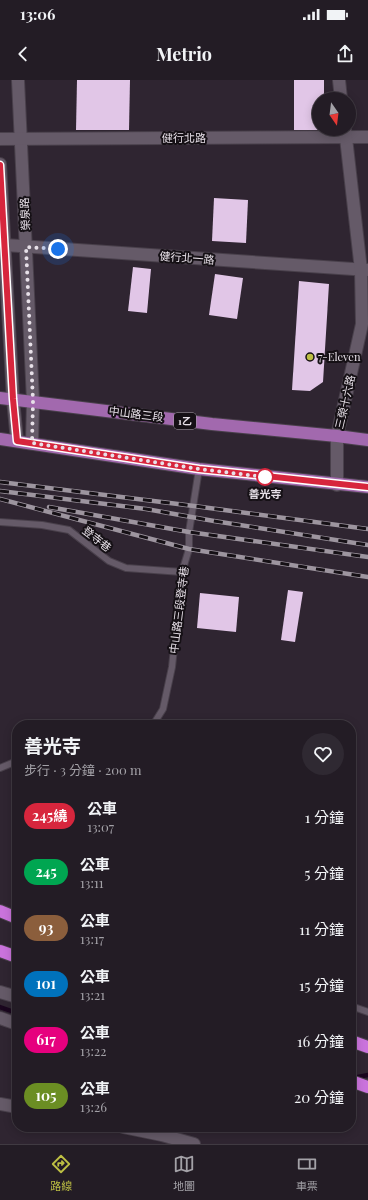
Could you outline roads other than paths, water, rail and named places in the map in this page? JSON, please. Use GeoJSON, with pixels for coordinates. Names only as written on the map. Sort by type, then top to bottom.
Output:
{"type":"FeatureCollection","features":[{"type":"Feature","properties":{"kind":"highway"},"geometry":{"type":"LineString","coordinates":[[0,912],[12,916]]}},
{"type":"Feature","properties":{"kind":"highway"},"geometry":{"type":"LineString","coordinates":[[0,951],[12,955]]}},
{"type":"Feature","properties":{"kind":"highway"},"geometry":{"type":"LineString","coordinates":[[356,1043],[367,1046]]}},
{"type":"Feature","properties":{"kind":"highway"},"geometry":{"type":"LineString","coordinates":[[356,1082],[368,1086]]}},
{"type":"Feature","properties":{"kind":"main road","name":"中山路三段"},"geometry":{"type":"LineString","coordinates":[[0,398],[212,424],[368,440]]}},
{"type":"Feature","properties":{"kind":"main road"},"geometry":{"type":"LineString","coordinates":[[0,439],[199,469],[337,485],[368,487]]}},
{"type":"Feature","properties":{"kind":"street","name":"榮泉路"},"geometry":{"type":"LineString","coordinates":[[18,80],[33,401],[32,443]]}},
{"type":"Feature","properties":{"kind":"street"},"geometry":{"type":"LineString","coordinates":[[339,80],[340,92]]}},
{"type":"Feature","properties":{"kind":"street","name":"健行北路"},"geometry":{"type":"LineString","coordinates":[[0,139],[312,134]]}},
{"type":"Feature","properties":{"kind":"street","name":"健行北路"},"geometry":{"type":"LineString","coordinates":[[356,135],[368,137]]}},
{"type":"Feature","properties":{"kind":"street","name":"三榮十六路"},"geometry":{"type":"LineString","coordinates":[[337,485],[337,436],[362,324],[365,270],[345,136]]}},
{"type":"Feature","properties":{"kind":"street","name":"榮泉路"},"geometry":{"type":"LineString","coordinates":[[0,164],[6,245],[13,399],[17,441]]}},
{"type":"Feature","properties":{"kind":"street","name":"健行北一路"},"geometry":{"type":"LineString","coordinates":[[6,245],[365,270]]}},
{"type":"Feature","properties":{"kind":"street"},"geometry":{"type":"LineString","coordinates":[[0,992],[12,996]]}},
{"type":"Feature","properties":{"kind":"street"},"geometry":{"type":"LineString","coordinates":[[0,1018],[12,1022]]}},
{"type":"Feature","properties":{"kind":"street"},"geometry":{"type":"LineString","coordinates":[[0,1104],[12,1106]]}},
{"type":"Feature","properties":{"kind":"street"},"geometry":{"type":"LineString","coordinates":[[147,1132],[194,1144]]}},
{"type":"Feature","properties":{"kind":"lane","name":"中山路三段登寺巷"},"geometry":{"type":"LineString","coordinates":[[156,720],[163,709],[172,667],[182,572],[189,549],[189,532],[199,469]]}},
{"type":"Feature","properties":{"kind":"lane","name":"登寺巷"},"geometry":{"type":"LineString","coordinates":[[0,522],[42,525],[69,530],[109,560],[126,568],[182,572]]}},
{"type":"Feature","properties":{"kind":"lane"},"geometry":{"type":"LineString","coordinates":[[0,768],[12,763]]}},
{"type":"Feature","properties":{"kind":"lane"},"geometry":{"type":"LineString","coordinates":[[356,1008],[368,1012]]}},
{"type":"Feature","properties":{"kind":"waterway"},"geometry":{"type":"LineString","coordinates":[[0,1007],[12,1011]]}},
{"type":"Feature","properties":{"kind":"waterway"},"geometry":{"type":"LineString","coordinates":[[356,1077],[368,1075]]}},
{"type":"Feature","properties":{"kind":"railway"},"geometry":{"type":"LineString","coordinates":[[0,482],[368,529]]}},
{"type":"Feature","properties":{"kind":"railway"},"geometry":{"type":"LineString","coordinates":[[0,491],[146,509],[368,545]]}},
{"type":"Feature","properties":{"kind":"railway"},"geometry":{"type":"LineString","coordinates":[[0,499],[189,549],[368,577]]}},
{"type":"Feature","properties":{"kind":"railway"},"geometry":{"type":"LineString","coordinates":[[49,507],[189,532],[368,557]]}},
{"type":"Feature","properties":{"kind":"place","name":"7-Eleven"},"geometry":{"type":"Point","coordinates":[310,357]}},
{"type":"Feature","properties":{"kind":"place","name":"善光寺"},"geometry":{"type":"Point","coordinates":[265,477]}}]}
